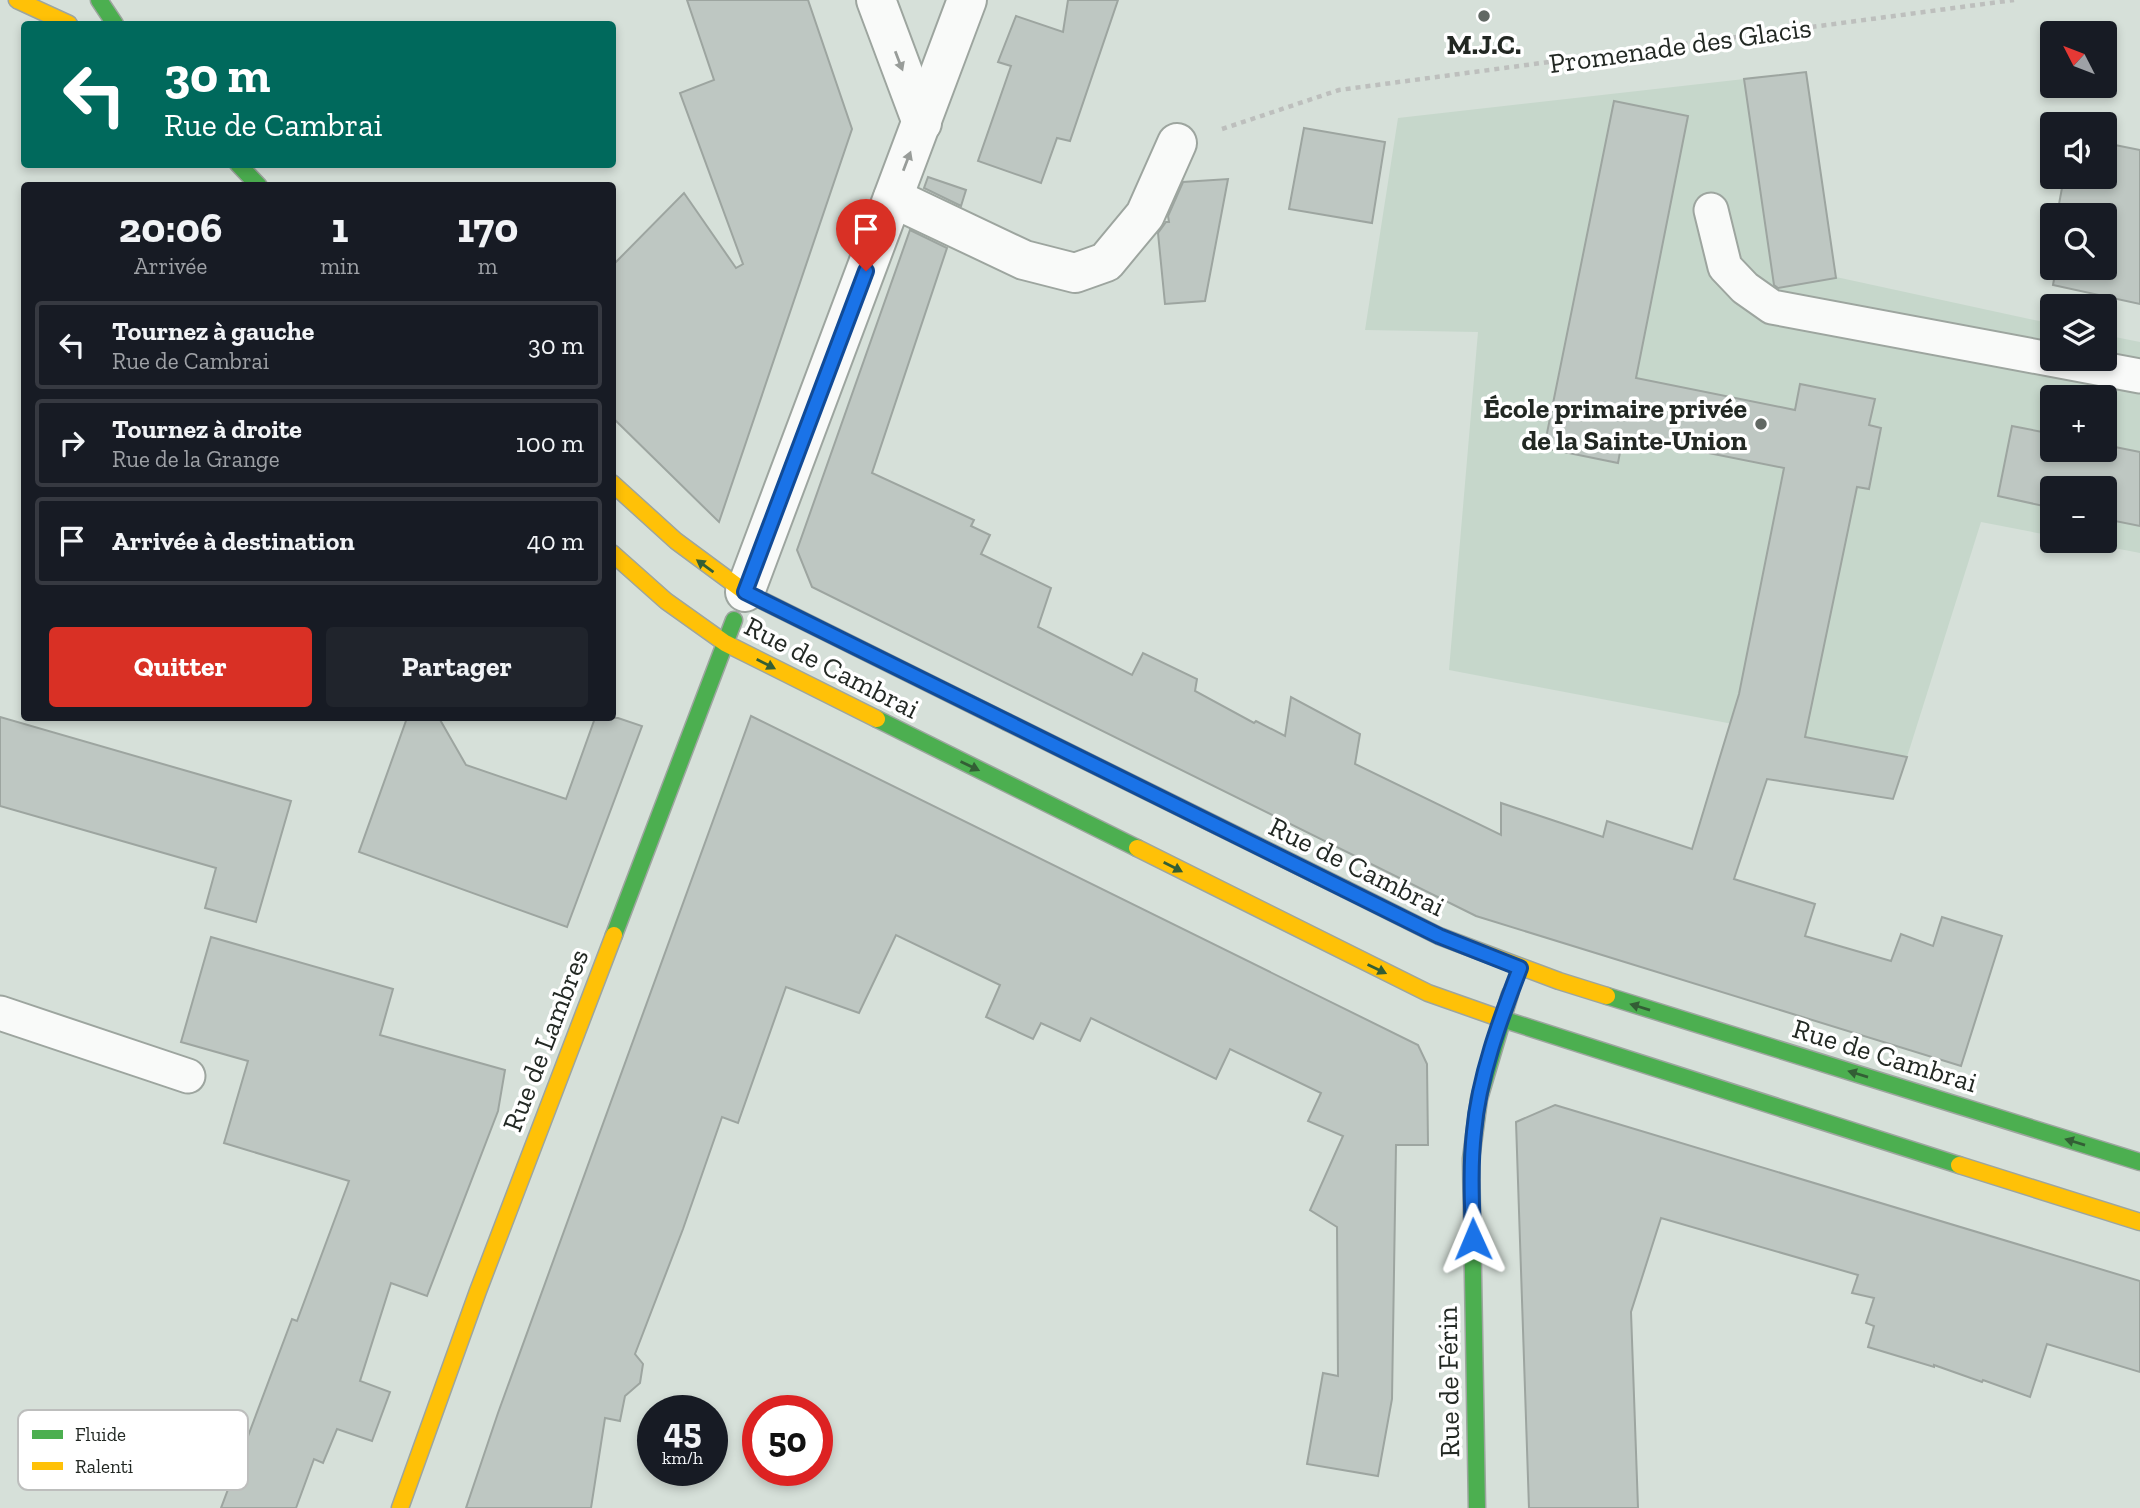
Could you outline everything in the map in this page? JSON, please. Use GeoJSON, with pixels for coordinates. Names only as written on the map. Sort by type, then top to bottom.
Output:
{"type":"FeatureCollection","features":[{"type":"Feature","properties":{"kind":"main road"},"geometry":{"type":"LineString","coordinates":[[17,0],[62,21]]}},
{"type":"Feature","properties":{"kind":"main road"},"geometry":{"type":"LineString","coordinates":[[99,0],[113,21]]}},
{"type":"Feature","properties":{"kind":"main road"},"geometry":{"type":"LineString","coordinates":[[242,168],[255,182]]}},
{"type":"Feature","properties":{"kind":"main road","name":"Rue de Cambrai"},"geometry":{"type":"LineString","coordinates":[[616,487],[687,552],[745,592],[1439,936],[1520,968],[2140,1162]]}},
{"type":"Feature","properties":{"kind":"main road","name":"Rue de Cambrai"},"geometry":{"type":"LineString","coordinates":[[616,557],[666,602],[725,643],[1386,974],[1501,1019],[2140,1222]]}},
{"type":"Feature","properties":{"kind":"main road","name":"Rue de Lambres"},"geometry":{"type":"LineString","coordinates":[[400,1508],[478,1291],[745,592]]}},
{"type":"Feature","properties":{"kind":"main road","name":"Rue de Férin"},"geometry":{"type":"LineString","coordinates":[[1476,1508],[1471,1158],[1479,1100],[1501,1019],[1520,968]]}},
{"type":"Feature","properties":{"kind":"street"},"geometry":{"type":"LineString","coordinates":[[876,0],[922,123]]}},
{"type":"Feature","properties":{"kind":"street"},"geometry":{"type":"LineString","coordinates":[[745,592],[967,0]]}},
{"type":"Feature","properties":{"kind":"street"},"geometry":{"type":"LineString","coordinates":[[893,198],[1024,260],[1075,273],[1106,262],[1145,215],[1177,143]]}},
{"type":"Feature","properties":{"kind":"lane"},"geometry":{"type":"LineString","coordinates":[[1711,210],[1725,267],[1745,288],[1772,307],[2140,376]]}},
{"type":"Feature","properties":{"kind":"lane"},"geometry":{"type":"LineString","coordinates":[[0,1013],[188,1076]]}},
{"type":"Feature","properties":{"kind":"path","name":"Promenade des Glacis"},"geometry":{"type":"LineString","coordinates":[[1177,143],[1339,90],[2014,0]]}},
{"type":"Feature","properties":{"kind":"shaded area","name":"École primaire privée de la Sainte-Union"},"geometry":{"type":"Polygon","coordinates":[[[1806,72],[1836,277],[2040,321],[2040,371],[2117,371],[2117,337],[2140,342],[2140,553],[2117,549],[2117,476],[2040,476],[2040,533],[1981,522],[1907,757],[1449,670],[1478,332],[1365,330],[1398,118],[1806,72]]]}},
{"type":"Feature","properties":{"kind":"building"},"geometry":{"type":"Polygon","coordinates":[[[687,0],[808,0],[852,129],[719,522],[616,421],[616,262],[684,193],[736,268],[743,264],[680,93],[714,80],[687,0]]]}},
{"type":"Feature","properties":{"kind":"building"},"geometry":{"type":"Polygon","coordinates":[[[1068,0],[1118,0],[1070,141],[1057,138],[1041,183],[978,161],[1011,66],[998,62],[1016,16],[1063,32],[1068,0]]]}},
{"type":"Feature","properties":{"kind":"building"},"geometry":{"type":"Polygon","coordinates":[[[1806,72],[1836,278],[1778,288],[1774,285],[1744,79],[1806,72]]]}},
{"type":"Feature","properties":{"kind":"building"},"geometry":{"type":"Polygon","coordinates":[[[1614,101],[1688,116],[1636,378],[1795,410],[1800,384],[1875,399],[1869,425],[1881,428],[1869,489],[1857,487],[1805,737],[1907,757],[1893,799],[1767,779],[1734,879],[1815,904],[1805,936],[1891,961],[1901,934],[1933,946],[1942,917],[2002,936],[1961,1066],[1476,916],[812,587],[797,550],[910,230],[947,248],[872,473],[974,520],[971,526],[990,535],[981,554],[1051,588],[1038,627],[1132,675],[1143,653],[1197,679],[1195,691],[1254,723],[1256,721],[1285,736],[1291,697],[1360,734],[1355,764],[1501,835],[1501,803],[1603,837],[1607,821],[1692,849],[1739,694],[1784,468],[1623,436],[1618,463],[1544,448],[1614,101]]]}},
{"type":"Feature","properties":{"kind":"building"},"geometry":{"type":"Polygon","coordinates":[[[1304,128],[1385,142],[1372,223],[1289,209],[1304,128]]]}},
{"type":"Feature","properties":{"kind":"building"},"geometry":{"type":"Polygon","coordinates":[[[2117,145],[2140,150],[2140,304],[2117,299],[2117,294],[2094,294],[2053,285],[2054,280],[2117,280],[2117,203],[2059,203],[2062,189],[2117,189],[2117,145]]]}},
{"type":"Feature","properties":{"kind":"building"},"geometry":{"type":"Polygon","coordinates":[[[928,177],[966,190],[961,206],[924,188],[928,177]]]}},
{"type":"Feature","properties":{"kind":"building"},"geometry":{"type":"Polygon","coordinates":[[[1228,179],[1205,301],[1165,304],[1158,233],[1166,222],[1169,222],[1168,216],[1183,182],[1228,179]]]}},
{"type":"Feature","properties":{"kind":"building"},"geometry":{"type":"Polygon","coordinates":[[[2012,426],[2040,431],[2040,462],[2117,462],[2117,447],[2140,452],[2140,526],[2117,521],[2117,476],[2040,476],[2040,505],[1998,496],[2012,426]]]}},
{"type":"Feature","properties":{"kind":"building"},"geometry":{"type":"Polygon","coordinates":[[[751,716],[1418,1045],[1427,1064],[1428,1145],[1396,1145],[1392,1399],[1378,1476],[1307,1464],[1323,1373],[1338,1376],[1337,1227],[1310,1210],[1343,1136],[1308,1121],[1321,1093],[1230,1049],[1216,1079],[1091,1018],[1080,1041],[1041,1023],[1033,1039],[986,1017],[1000,985],[896,935],[859,1013],[786,987],[738,1123],[722,1117],[635,1354],[643,1364],[640,1383],[625,1396],[620,1421],[605,1418],[591,1508],[466,1508],[751,716]]]}},
{"type":"Feature","properties":{"kind":"building"},"geometry":{"type":"Polygon","coordinates":[[[0,717],[291,801],[256,922],[205,908],[216,868],[0,806],[0,717]]]}},
{"type":"Feature","properties":{"kind":"building"},"geometry":{"type":"Polygon","coordinates":[[[618,718],[642,726],[567,927],[359,852],[406,721],[441,721],[466,765],[566,799],[594,721],[616,721],[618,718]]]}},
{"type":"Feature","properties":{"kind":"building"},"geometry":{"type":"Polygon","coordinates":[[[211,937],[393,989],[380,1035],[505,1070],[498,1111],[427,1296],[391,1283],[360,1381],[390,1392],[372,1441],[337,1429],[323,1463],[314,1459],[296,1508],[221,1508],[228,1490],[248,1490],[248,1436],[292,1319],[297,1321],[349,1181],[224,1143],[248,1061],[181,1042],[211,937]]]}},
{"type":"Feature","properties":{"kind":"building"},"geometry":{"type":"Polygon","coordinates":[[[1555,1105],[2140,1281],[2140,1372],[2047,1344],[2030,1397],[1983,1380],[1982,1382],[1934,1365],[1868,1347],[1874,1326],[1866,1323],[1874,1298],[1852,1293],[1858,1275],[1661,1218],[1631,1312],[1638,1508],[1529,1508],[1516,1122],[1555,1105]]]}},
{"type":"Feature","properties":{"kind":"traffic: fast"},"geometry":{"type":"LineString","coordinates":[[99,0],[113,21]]}},
{"type":"Feature","properties":{"kind":"traffic: fast"},"geometry":{"type":"LineString","coordinates":[[242,168],[255,182]]}},
{"type":"Feature","properties":{"kind":"traffic: fast"},"geometry":{"type":"LineString","coordinates":[[614,935],[734,620]]}},
{"type":"Feature","properties":{"kind":"traffic: fast"},"geometry":{"type":"LineString","coordinates":[[877,719],[1137,848]]}},
{"type":"Feature","properties":{"kind":"traffic: fast"},"geometry":{"type":"LineString","coordinates":[[1007,722],[1345,889]]}},
{"type":"Feature","properties":{"kind":"traffic: fast"},"geometry":{"type":"LineString","coordinates":[[1477,1508],[1471,1159],[1479,1099],[1510,994]]}},
{"type":"Feature","properties":{"kind":"traffic: fast"},"geometry":{"type":"LineString","coordinates":[[1607,996],[2140,1162]]}},
{"type":"Feature","properties":{"kind":"traffic: fast"},"geometry":{"type":"LineString","coordinates":[[1499,1018],[1959,1165]]}},
{"type":"Feature","properties":{"kind":"traffic: slow"},"geometry":{"type":"LineString","coordinates":[[17,0],[62,21]]}},
{"type":"Feature","properties":{"kind":"traffic: slow"},"geometry":{"type":"LineString","coordinates":[[616,487],[676,541],[745,592],[1007,722]]}},
{"type":"Feature","properties":{"kind":"traffic: slow"},"geometry":{"type":"LineString","coordinates":[[616,557],[666,601],[725,643],[877,719]]}},
{"type":"Feature","properties":{"kind":"traffic: slow"},"geometry":{"type":"LineString","coordinates":[[1137,848],[1428,993],[1499,1018]]}},
{"type":"Feature","properties":{"kind":"traffic: slow"},"geometry":{"type":"LineString","coordinates":[[1345,889],[1439,936],[1607,996]]}},
{"type":"Feature","properties":{"kind":"traffic: slow"},"geometry":{"type":"LineString","coordinates":[[400,1508],[478,1291],[614,935]]}},
{"type":"Feature","properties":{"kind":"traffic: slow"},"geometry":{"type":"LineString","coordinates":[[1959,1165],[2140,1222]]}},
{"type":"Feature","properties":{"kind":"place","name":"M.J.C."},"geometry":{"type":"Point","coordinates":[1484,16]}},
{"type":"Feature","properties":{"kind":"place","name":"École primaire privée de la Sainte-Union"},"geometry":{"type":"Point","coordinates":[1761,424]}},
{"type":"Feature","properties":{"kind":"route"},"geometry":{"type":"LineString","coordinates":[[866,271],[745,592],[1439,936],[1520,968],[1501,1019],[1479,1100],[1471,1158],[1473,1239]]}}]}
